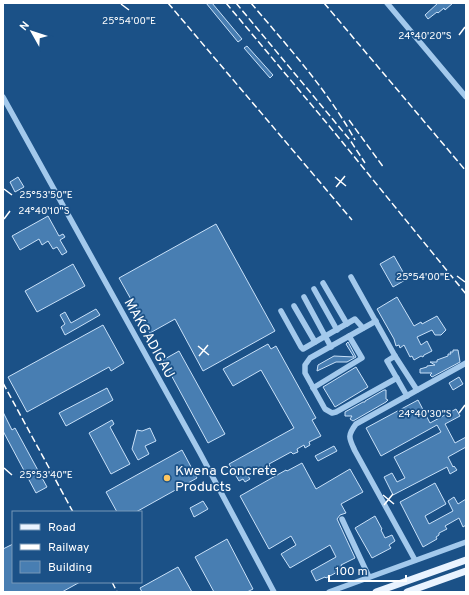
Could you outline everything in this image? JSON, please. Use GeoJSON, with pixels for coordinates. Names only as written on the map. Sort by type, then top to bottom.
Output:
{"type":"FeatureCollection","features":[{"type":"Feature","properties":{"kind":"main road"},"geometry":{"type":"LineString","coordinates":[[376,592],[466,560]]}},
{"type":"Feature","properties":{"kind":"main road"},"geometry":{"type":"LineString","coordinates":[[407,592],[466,571]]}},
{"type":"Feature","properties":{"kind":"street"},"geometry":{"type":"LineString","coordinates":[[386,3],[466,97]]}},
{"type":"Feature","properties":{"kind":"street","name":"MAKGADIGAU"},"geometry":{"type":"LineString","coordinates":[[3,97],[200,454],[274,592]]}},
{"type":"Feature","properties":{"kind":"street"},"geometry":{"type":"LineString","coordinates":[[351,277],[395,356],[416,390]]}},
{"type":"Feature","properties":{"kind":"street"},"geometry":{"type":"LineString","coordinates":[[323,283],[347,324]]}},
{"type":"Feature","properties":{"kind":"street"},"geometry":{"type":"LineString","coordinates":[[314,289],[337,330]]}},
{"type":"Feature","properties":{"kind":"street"},"geometry":{"type":"LineString","coordinates":[[304,298],[331,346]]}},
{"type":"Feature","properties":{"kind":"street"},"geometry":{"type":"LineString","coordinates":[[294,306],[315,342]]}},
{"type":"Feature","properties":{"kind":"street"},"geometry":{"type":"LineString","coordinates":[[281,311],[303,349],[356,319],[364,328]]}},
{"type":"Feature","properties":{"kind":"street"},"geometry":{"type":"LineString","coordinates":[[376,321],[310,358],[305,365],[305,373],[325,409],[332,413],[397,378]]}},
{"type":"Feature","properties":{"kind":"street"},"geometry":{"type":"LineString","coordinates":[[314,388],[362,358],[349,336]]}},
{"type":"Feature","properties":{"kind":"street"},"geometry":{"type":"LineString","coordinates":[[395,356],[387,361],[407,396]]}},
{"type":"Feature","properties":{"kind":"street"},"geometry":{"type":"LineString","coordinates":[[415,560],[349,439],[350,432],[356,424],[466,363]]}},
{"type":"Feature","properties":{"kind":"street"},"geometry":{"type":"LineString","coordinates":[[342,519],[369,577]]}},
{"type":"Feature","properties":{"kind":"street"},"geometry":{"type":"LineString","coordinates":[[329,592],[466,542]]}},
{"type":"Feature","properties":{"kind":"building"},"geometry":{"type":"Polygon","coordinates":[[[206,3],[212,3],[242,39],[238,42],[206,3]]]}},
{"type":"Feature","properties":{"kind":"building"},"geometry":{"type":"Polygon","coordinates":[[[438,3],[453,3],[445,10],[444,8],[428,19],[425,15],[438,3]]]}},
{"type":"Feature","properties":{"kind":"building"},"geometry":{"type":"Polygon","coordinates":[[[247,46],[273,75],[270,78],[244,48],[247,46]]]}},
{"type":"Feature","properties":{"kind":"building"},"geometry":{"type":"Polygon","coordinates":[[[18,177],[24,187],[15,192],[10,182],[18,177]]]}},
{"type":"Feature","properties":{"kind":"building"},"geometry":{"type":"Polygon","coordinates":[[[48,216],[59,236],[63,234],[65,237],[60,240],[67,252],[62,255],[57,247],[53,249],[48,241],[42,245],[39,239],[20,250],[12,236],[48,216]]]}},
{"type":"Feature","properties":{"kind":"building"},"geometry":{"type":"Polygon","coordinates":[[[216,224],[275,331],[203,371],[175,319],[150,333],[119,278],[216,224]]]}},
{"type":"Feature","properties":{"kind":"building"},"geometry":{"type":"Polygon","coordinates":[[[394,256],[407,279],[393,287],[380,264],[394,256]]]}},
{"type":"Feature","properties":{"kind":"building"},"geometry":{"type":"Polygon","coordinates":[[[73,264],[85,286],[37,312],[25,291],[73,264]]]}},
{"type":"Feature","properties":{"kind":"building"},"geometry":{"type":"Polygon","coordinates":[[[397,297],[414,326],[421,322],[422,324],[437,316],[446,330],[441,335],[435,335],[432,330],[417,337],[421,345],[427,341],[432,351],[423,357],[421,356],[414,360],[412,356],[410,357],[404,345],[400,348],[399,345],[396,346],[394,339],[377,309],[397,297]]]}},
{"type":"Feature","properties":{"kind":"building"},"geometry":{"type":"Polygon","coordinates":[[[96,309],[100,315],[65,335],[61,327],[65,324],[60,315],[65,312],[71,323],[96,309]]]}},
{"type":"Feature","properties":{"kind":"building"},"geometry":{"type":"Polygon","coordinates":[[[103,325],[124,363],[111,371],[109,367],[27,412],[8,377],[103,325]]]}},
{"type":"Feature","properties":{"kind":"building"},"geometry":{"type":"Polygon","coordinates":[[[348,342],[356,357],[347,362],[336,362],[317,371],[318,365],[334,356],[354,357],[346,344],[348,342]]]}},
{"type":"Feature","properties":{"kind":"building"},"geometry":{"type":"Polygon","coordinates":[[[268,344],[271,349],[276,346],[316,418],[312,420],[321,436],[309,442],[310,445],[305,448],[304,445],[297,449],[298,452],[293,454],[291,452],[269,464],[270,467],[264,470],[263,467],[248,476],[250,479],[245,482],[243,479],[239,481],[229,464],[294,428],[261,370],[233,386],[223,369],[268,344]]]}},
{"type":"Feature","properties":{"kind":"building"},"geometry":{"type":"Polygon","coordinates":[[[453,350],[458,350],[460,362],[432,377],[430,375],[432,373],[420,373],[420,369],[435,365],[430,362],[437,362],[437,360],[451,354],[450,352],[453,352],[453,350]]]}},
{"type":"Feature","properties":{"kind":"building"},"geometry":{"type":"Polygon","coordinates":[[[179,351],[225,434],[208,443],[163,360],[179,351]]]}},
{"type":"Feature","properties":{"kind":"building"},"geometry":{"type":"Polygon","coordinates":[[[356,367],[368,387],[335,407],[323,387],[356,367]]]}},
{"type":"Feature","properties":{"kind":"building"},"geometry":{"type":"Polygon","coordinates":[[[459,377],[463,384],[453,390],[449,383],[459,377]]]}},
{"type":"Feature","properties":{"kind":"building"},"geometry":{"type":"Polygon","coordinates":[[[107,388],[113,400],[66,426],[59,413],[107,388]]]}},
{"type":"Feature","properties":{"kind":"building"},"geometry":{"type":"Polygon","coordinates":[[[386,390],[386,399],[388,400],[386,402],[353,421],[350,419],[352,416],[345,416],[345,412],[386,390]]]}},
{"type":"Feature","properties":{"kind":"building"},"geometry":{"type":"Polygon","coordinates":[[[418,400],[430,423],[456,409],[460,416],[445,424],[455,443],[466,437],[466,447],[448,457],[453,467],[454,466],[457,470],[450,474],[447,467],[393,495],[384,477],[392,473],[397,482],[405,478],[394,457],[441,432],[437,425],[381,456],[366,428],[418,400]]]}},
{"type":"Feature","properties":{"kind":"building"},"geometry":{"type":"Polygon","coordinates":[[[3,412],[12,430],[15,428],[47,487],[36,493],[3,431],[3,412]]]}},
{"type":"Feature","properties":{"kind":"building"},"geometry":{"type":"Polygon","coordinates":[[[112,420],[114,424],[110,427],[130,464],[111,474],[89,433],[112,420]]]}},
{"type":"Feature","properties":{"kind":"building"},"geometry":{"type":"Polygon","coordinates":[[[150,428],[156,441],[145,446],[149,454],[138,460],[132,449],[137,430],[142,431],[150,428]]]}},
{"type":"Feature","properties":{"kind":"building"},"geometry":{"type":"Polygon","coordinates":[[[334,446],[337,451],[318,461],[315,456],[334,446]]]}},
{"type":"Feature","properties":{"kind":"building"},"geometry":{"type":"Polygon","coordinates":[[[182,450],[197,478],[138,511],[116,511],[106,492],[182,450]]]}},
{"type":"Feature","properties":{"kind":"building"},"geometry":{"type":"Polygon","coordinates":[[[302,463],[316,489],[350,469],[363,492],[341,504],[346,513],[340,515],[337,519],[355,558],[341,565],[343,569],[326,578],[325,577],[316,581],[311,571],[336,557],[330,545],[290,568],[281,554],[296,545],[291,536],[269,549],[240,496],[286,470],[287,471],[302,463]]]}},
{"type":"Feature","properties":{"kind":"building"},"geometry":{"type":"Polygon","coordinates":[[[435,483],[446,504],[425,516],[429,524],[453,511],[448,501],[454,497],[458,504],[466,499],[466,525],[463,527],[459,518],[445,526],[447,529],[439,533],[436,537],[437,539],[423,547],[400,502],[435,483]]]}},
{"type":"Feature","properties":{"kind":"building"},"geometry":{"type":"Polygon","coordinates":[[[203,501],[208,509],[194,517],[190,508],[203,501]]]}},
{"type":"Feature","properties":{"kind":"building"},"geometry":{"type":"Polygon","coordinates":[[[375,516],[385,538],[392,535],[395,541],[389,545],[391,548],[372,558],[355,528],[375,516]]]}},
{"type":"Feature","properties":{"kind":"building"},"geometry":{"type":"Polygon","coordinates":[[[227,539],[253,589],[247,592],[214,592],[195,557],[227,539]]]}},
{"type":"Feature","properties":{"kind":"building"},"geometry":{"type":"Polygon","coordinates":[[[12,544],[12,583],[78,583],[62,592],[3,592],[3,549],[12,544]]]}},
{"type":"Feature","properties":{"kind":"building"},"geometry":{"type":"Polygon","coordinates":[[[178,567],[192,592],[142,592],[140,588],[178,567]]]}},
{"type":"Feature","properties":{"kind":"railway"},"geometry":{"type":"LineString","coordinates":[[168,3],[352,220]]}},
{"type":"Feature","properties":{"kind":"railway"},"geometry":{"type":"LineString","coordinates":[[226,3],[330,127],[466,294]]}},
{"type":"Feature","properties":{"kind":"railway"},"geometry":{"type":"LineString","coordinates":[[236,3],[350,140],[365,163]]}},
{"type":"Feature","properties":{"kind":"railway"},"geometry":{"type":"LineString","coordinates":[[251,3],[320,86],[355,140]]}},
{"type":"Feature","properties":{"kind":"railway"},"geometry":{"type":"LineString","coordinates":[[324,3],[466,171]]}},
{"type":"Feature","properties":{"kind":"railway"},"geometry":{"type":"LineString","coordinates":[[349,120],[384,168]]}},
{"type":"Feature","properties":{"kind":"railway"},"geometry":{"type":"LineString","coordinates":[[3,383],[72,511]]}},
{"type":"Feature","properties":{"kind":"railway"},"geometry":{"type":"LineString","coordinates":[[112,583],[117,592]]}},
{"type":"Feature","properties":{"kind":"place","name":"Kwena Concrete Products"},"geometry":{"type":"Point","coordinates":[167,478]}}]}
